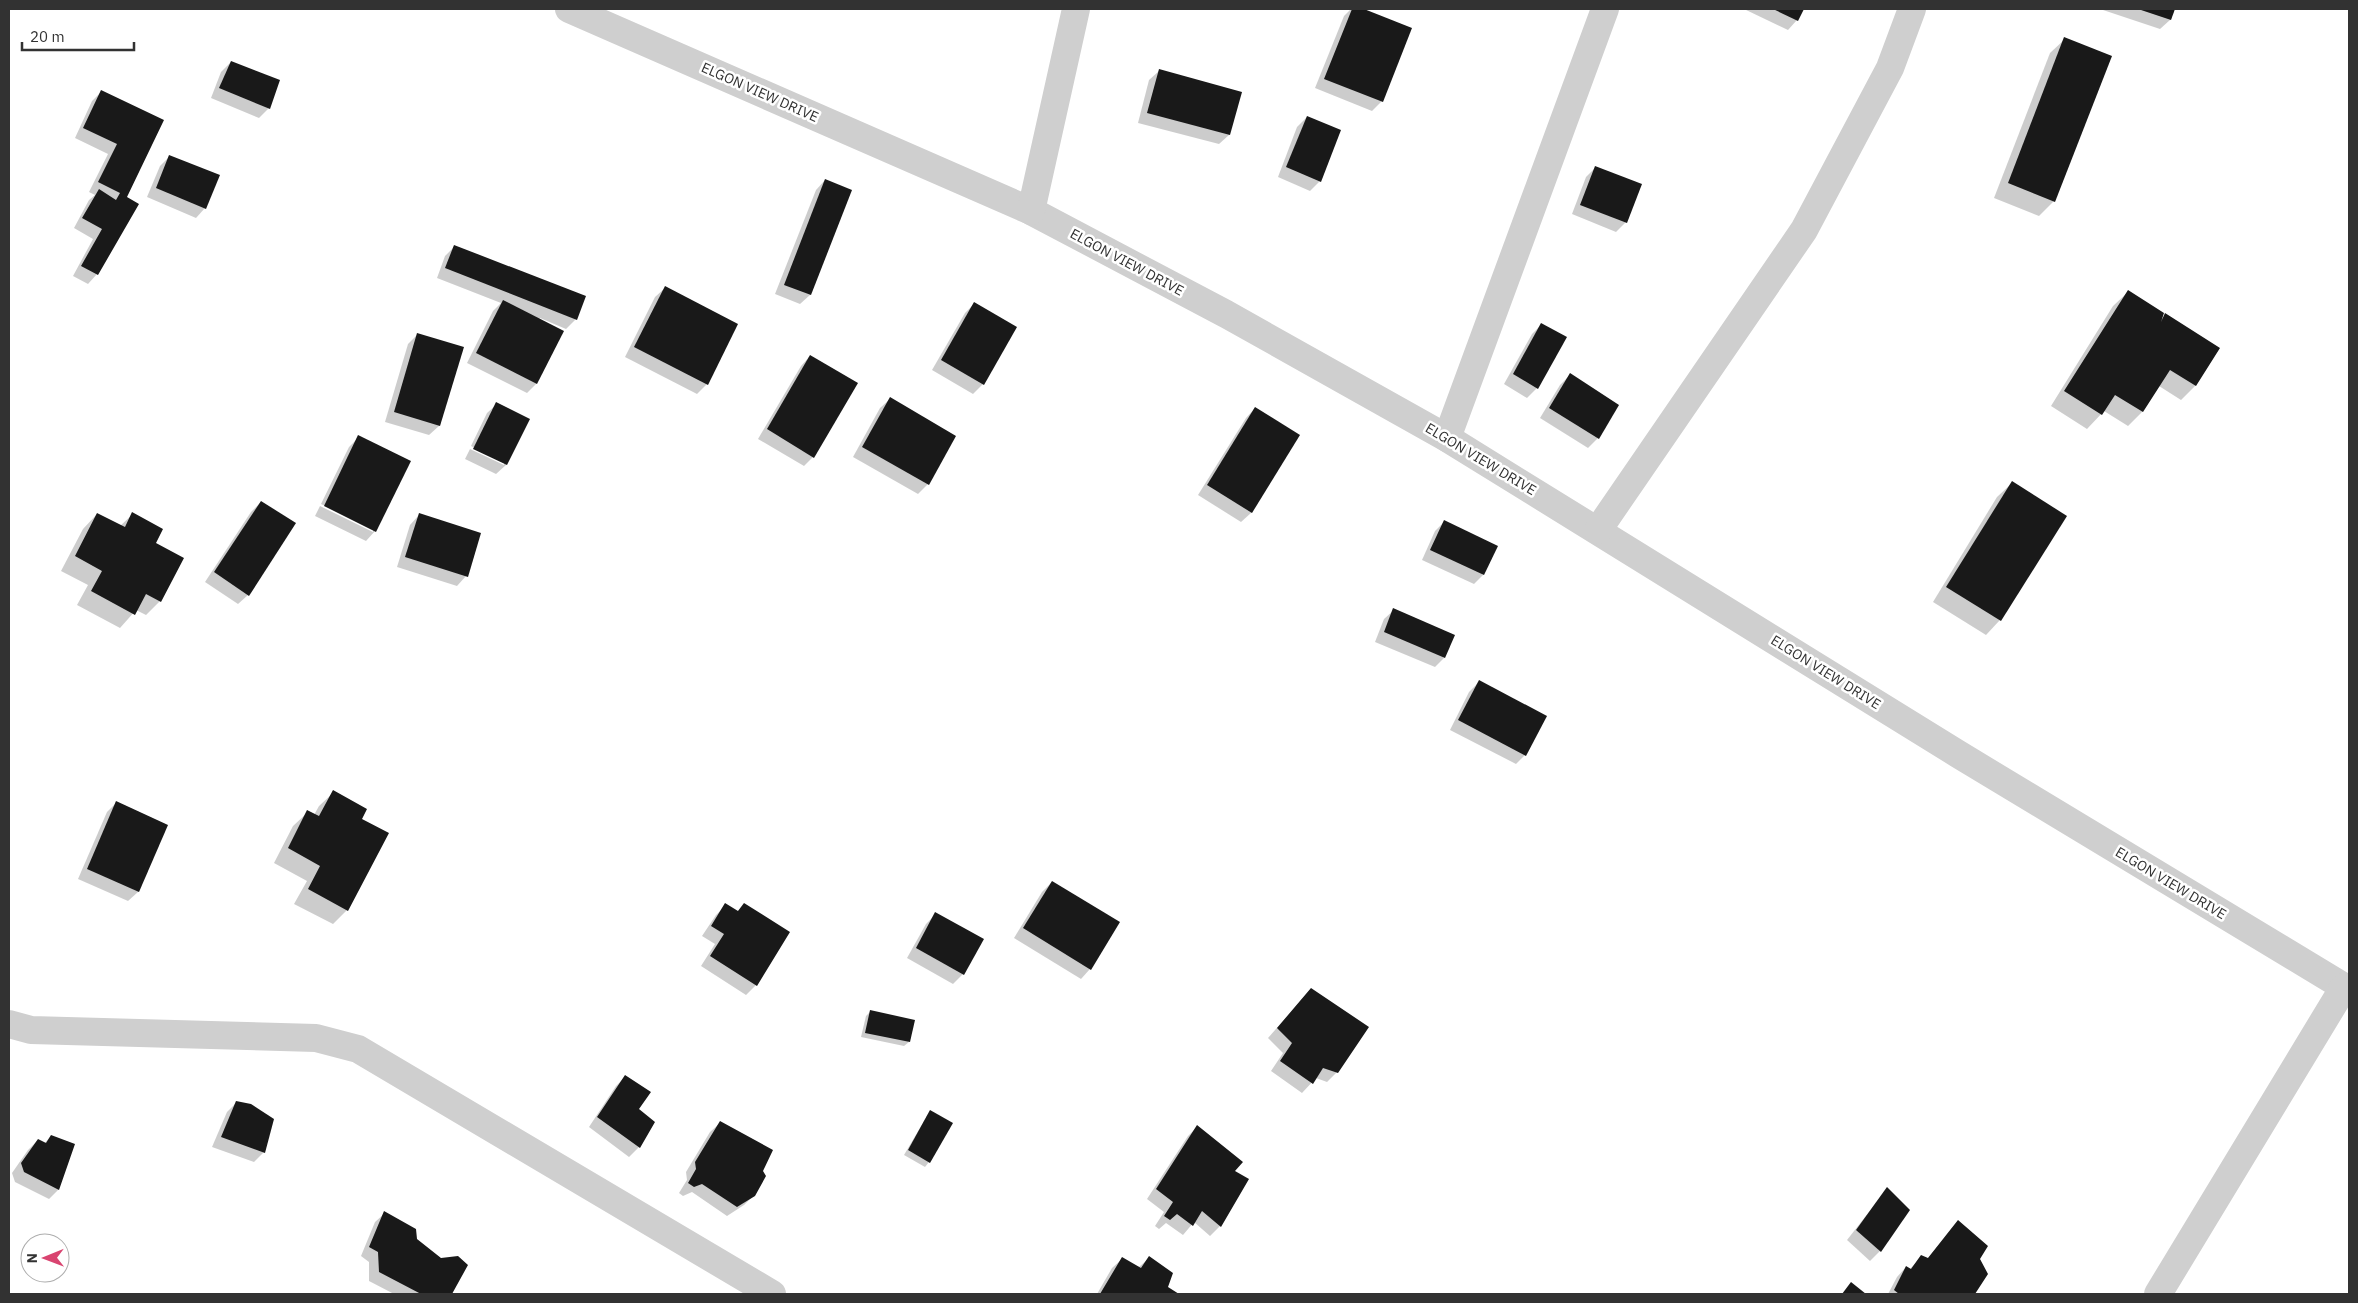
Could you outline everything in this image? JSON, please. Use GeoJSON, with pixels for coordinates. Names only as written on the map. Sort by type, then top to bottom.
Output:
{"type":"FeatureCollection","features":[{"type":"Feature","properties":{"kind":"street","name":"ELGON VIEW DRIVE"},"geometry":{"type":"LineString","coordinates":[[570,9],[1031,211],[1226,314],[1447,438],[1958,754],[2347,988]]}},
{"type":"Feature","properties":{"kind":"street"},"geometry":{"type":"LineString","coordinates":[[1031,211],[1076,9]]}},
{"type":"Feature","properties":{"kind":"street"},"geometry":{"type":"LineString","coordinates":[[1447,438],[1605,9]]}},
{"type":"Feature","properties":{"kind":"street"},"geometry":{"type":"LineString","coordinates":[[1598,530],[1804,230],[1890,68],[1912,9]]}},
{"type":"Feature","properties":{"kind":"street"},"geometry":{"type":"LineString","coordinates":[[2158,1294],[2347,988]]}},
{"type":"Feature","properties":{"kind":"street"},"geometry":{"type":"LineString","coordinates":[[9,1024],[31,1030],[316,1038],[358,1049],[772,1294]]}},
{"type":"Feature","properties":{"kind":"building"},"geometry":{"type":"Polygon","coordinates":[[[1352,9],[1364,9],[1412,28],[1383,102],[1324,79],[1352,9]]]}},
{"type":"Feature","properties":{"kind":"building"},"geometry":{"type":"Polygon","coordinates":[[[1773,9],[1804,9],[1798,21],[1773,9]]]}},
{"type":"Feature","properties":{"kind":"building"},"geometry":{"type":"Polygon","coordinates":[[[2138,9],[2175,9],[2171,20],[2138,9]]]}},
{"type":"Feature","properties":{"kind":"building"},"geometry":{"type":"Polygon","coordinates":[[[2064,37],[2112,56],[2055,202],[2008,183],[2064,37]]]}},
{"type":"Feature","properties":{"kind":"building"},"geometry":{"type":"Polygon","coordinates":[[[231,61],[280,80],[270,109],[219,88],[231,61]]]}},
{"type":"Feature","properties":{"kind":"building"},"geometry":{"type":"Polygon","coordinates":[[[1159,69],[1242,92],[1230,135],[1147,113],[1159,69]]]}},
{"type":"Feature","properties":{"kind":"building"},"geometry":{"type":"Polygon","coordinates":[[[101,90],[164,120],[127,197],[139,204],[98,275],[81,266],[102,229],[82,218],[99,189],[116,200],[120,193],[98,182],[117,144],[83,128],[101,90]]]}},
{"type":"Feature","properties":{"kind":"building"},"geometry":{"type":"Polygon","coordinates":[[[1307,116],[1341,130],[1321,182],[1286,167],[1307,116]]]}},
{"type":"Feature","properties":{"kind":"building"},"geometry":{"type":"Polygon","coordinates":[[[169,155],[220,175],[206,209],[156,188],[169,155]]]}},
{"type":"Feature","properties":{"kind":"building"},"geometry":{"type":"Polygon","coordinates":[[[1595,166],[1642,184],[1627,223],[1580,205],[1595,166]]]}},
{"type":"Feature","properties":{"kind":"building"},"geometry":{"type":"Polygon","coordinates":[[[825,179],[852,190],[811,295],[784,285],[825,179]]]}},
{"type":"Feature","properties":{"kind":"building"},"geometry":{"type":"Polygon","coordinates":[[[454,245],[586,296],[577,320],[445,268],[454,245]]]}},
{"type":"Feature","properties":{"kind":"building"},"geometry":{"type":"Polygon","coordinates":[[[665,286],[738,324],[708,385],[634,347],[665,286]]]}},
{"type":"Feature","properties":{"kind":"building"},"geometry":{"type":"Polygon","coordinates":[[[2128,290],[2164,313],[2161,322],[2165,313],[2220,348],[2196,386],[2170,370],[2143,412],[2115,395],[2102,415],[2064,391],[2128,290]]]}},
{"type":"Feature","properties":{"kind":"building"},"geometry":{"type":"Polygon","coordinates":[[[503,300],[564,331],[537,384],[476,353],[503,300]]]}},
{"type":"Feature","properties":{"kind":"building"},"geometry":{"type":"Polygon","coordinates":[[[974,302],[1017,327],[984,385],[941,360],[974,302]]]}},
{"type":"Feature","properties":{"kind":"building"},"geometry":{"type":"Polygon","coordinates":[[[1541,323],[1567,337],[1538,389],[1513,374],[1541,323]]]}},
{"type":"Feature","properties":{"kind":"building"},"geometry":{"type":"Polygon","coordinates":[[[417,333],[464,347],[440,426],[394,412],[417,333]]]}},
{"type":"Feature","properties":{"kind":"building"},"geometry":{"type":"Polygon","coordinates":[[[810,355],[858,383],[814,458],[767,429],[810,355]]]}},
{"type":"Feature","properties":{"kind":"building"},"geometry":{"type":"Polygon","coordinates":[[[1570,373],[1619,405],[1599,439],[1549,408],[1570,373]]]}},
{"type":"Feature","properties":{"kind":"building"},"geometry":{"type":"Polygon","coordinates":[[[890,397],[956,436],[929,485],[862,447],[890,397]]]}},
{"type":"Feature","properties":{"kind":"building"},"geometry":{"type":"Polygon","coordinates":[[[496,402],[530,419],[507,465],[473,449],[496,402]]]}},
{"type":"Feature","properties":{"kind":"building"},"geometry":{"type":"Polygon","coordinates":[[[1255,407],[1300,435],[1252,513],[1207,485],[1255,407]]]}},
{"type":"Feature","properties":{"kind":"building"},"geometry":{"type":"Polygon","coordinates":[[[358,435],[411,461],[376,532],[324,506],[358,435]]]}},
{"type":"Feature","properties":{"kind":"building"},"geometry":{"type":"Polygon","coordinates":[[[2012,481],[2067,516],[2001,621],[1946,587],[2012,481]]]}},
{"type":"Feature","properties":{"kind":"building"},"geometry":{"type":"Polygon","coordinates":[[[261,501],[296,523],[249,596],[214,572],[261,501]]]}},
{"type":"Feature","properties":{"kind":"building"},"geometry":{"type":"Polygon","coordinates":[[[132,512],[163,529],[156,543],[184,558],[161,602],[146,594],[135,615],[91,591],[102,571],[75,556],[97,513],[125,527],[132,512]]]}},
{"type":"Feature","properties":{"kind":"building"},"geometry":{"type":"Polygon","coordinates":[[[419,513],[481,533],[468,577],[405,557],[419,513]]]}},
{"type":"Feature","properties":{"kind":"building"},"geometry":{"type":"Polygon","coordinates":[[[1444,520],[1498,546],[1484,575],[1430,550],[1444,520]]]}},
{"type":"Feature","properties":{"kind":"building"},"geometry":{"type":"Polygon","coordinates":[[[1393,608],[1455,635],[1445,658],[1384,632],[1393,608]]]}},
{"type":"Feature","properties":{"kind":"building"},"geometry":{"type":"Polygon","coordinates":[[[1479,680],[1547,716],[1526,756],[1458,720],[1479,680]]]}},
{"type":"Feature","properties":{"kind":"building"},"geometry":{"type":"Polygon","coordinates":[[[333,790],[367,809],[362,819],[389,833],[348,911],[308,889],[320,866],[288,848],[307,810],[319,816],[333,790]]]}},
{"type":"Feature","properties":{"kind":"building"},"geometry":{"type":"Polygon","coordinates":[[[116,801],[168,825],[139,892],[87,869],[116,801]]]}},
{"type":"Feature","properties":{"kind":"building"},"geometry":{"type":"Polygon","coordinates":[[[1052,881],[1120,922],[1091,970],[1023,928],[1052,881]]]}},
{"type":"Feature","properties":{"kind":"building"},"geometry":{"type":"Polygon","coordinates":[[[725,903],[738,911],[744,903],[790,932],[757,986],[710,956],[724,934],[711,926],[725,903]]]}},
{"type":"Feature","properties":{"kind":"building"},"geometry":{"type":"Polygon","coordinates":[[[935,912],[984,939],[964,975],[916,948],[935,912]]]}},
{"type":"Feature","properties":{"kind":"building"},"geometry":{"type":"Polygon","coordinates":[[[1311,988],[1369,1027],[1338,1073],[1323,1068],[1313,1084],[1280,1061],[1292,1043],[1277,1028],[1311,988]]]}},
{"type":"Feature","properties":{"kind":"building"},"geometry":{"type":"Polygon","coordinates":[[[870,1010],[915,1020],[910,1042],[865,1033],[870,1010]]]}},
{"type":"Feature","properties":{"kind":"building"},"geometry":{"type":"Polygon","coordinates":[[[625,1075],[651,1092],[639,1109],[655,1122],[640,1148],[597,1117],[625,1075]]]}},
{"type":"Feature","properties":{"kind":"building"},"geometry":{"type":"Polygon","coordinates":[[[236,1101],[251,1104],[274,1119],[265,1153],[221,1137],[236,1101]]]}},
{"type":"Feature","properties":{"kind":"building"},"geometry":{"type":"Polygon","coordinates":[[[930,1110],[953,1123],[930,1163],[908,1150],[930,1110]]]}},
{"type":"Feature","properties":{"kind":"building"},"geometry":{"type":"Polygon","coordinates":[[[720,1121],[773,1150],[763,1171],[766,1176],[755,1196],[737,1207],[702,1184],[694,1187],[688,1183],[696,1169],[695,1162],[720,1121]]]}},
{"type":"Feature","properties":{"kind":"building"},"geometry":{"type":"Polygon","coordinates":[[[1197,1125],[1243,1162],[1235,1171],[1249,1179],[1221,1227],[1202,1211],[1193,1226],[1177,1214],[1170,1220],[1164,1216],[1173,1202],[1156,1189],[1197,1125]]]}},
{"type":"Feature","properties":{"kind":"building"},"geometry":{"type":"Polygon","coordinates":[[[51,1135],[75,1144],[59,1190],[24,1172],[21,1163],[38,1139],[46,1143],[51,1135]]]}},
{"type":"Feature","properties":{"kind":"building"},"geometry":{"type":"Polygon","coordinates":[[[1887,1187],[1910,1210],[1881,1252],[1856,1230],[1887,1187]]]}},
{"type":"Feature","properties":{"kind":"building"},"geometry":{"type":"Polygon","coordinates":[[[384,1211],[416,1229],[417,1239],[441,1258],[458,1256],[468,1265],[452,1294],[421,1294],[379,1272],[378,1252],[369,1247],[384,1211]]]}},
{"type":"Feature","properties":{"kind":"building"},"geometry":{"type":"Polygon","coordinates":[[[1958,1220],[1988,1246],[1980,1259],[1988,1274],[1975,1294],[1899,1294],[1894,1290],[1906,1266],[1911,1269],[1921,1255],[1928,1258],[1958,1220]]]}},
{"type":"Feature","properties":{"kind":"building"},"geometry":{"type":"Polygon","coordinates":[[[1149,1256],[1173,1273],[1168,1287],[1179,1294],[1100,1294],[1122,1257],[1141,1268],[1149,1256]]]}},
{"type":"Feature","properties":{"kind":"building"},"geometry":{"type":"Polygon","coordinates":[[[1851,1282],[1866,1294],[1842,1294],[1851,1282]]]}}]}
